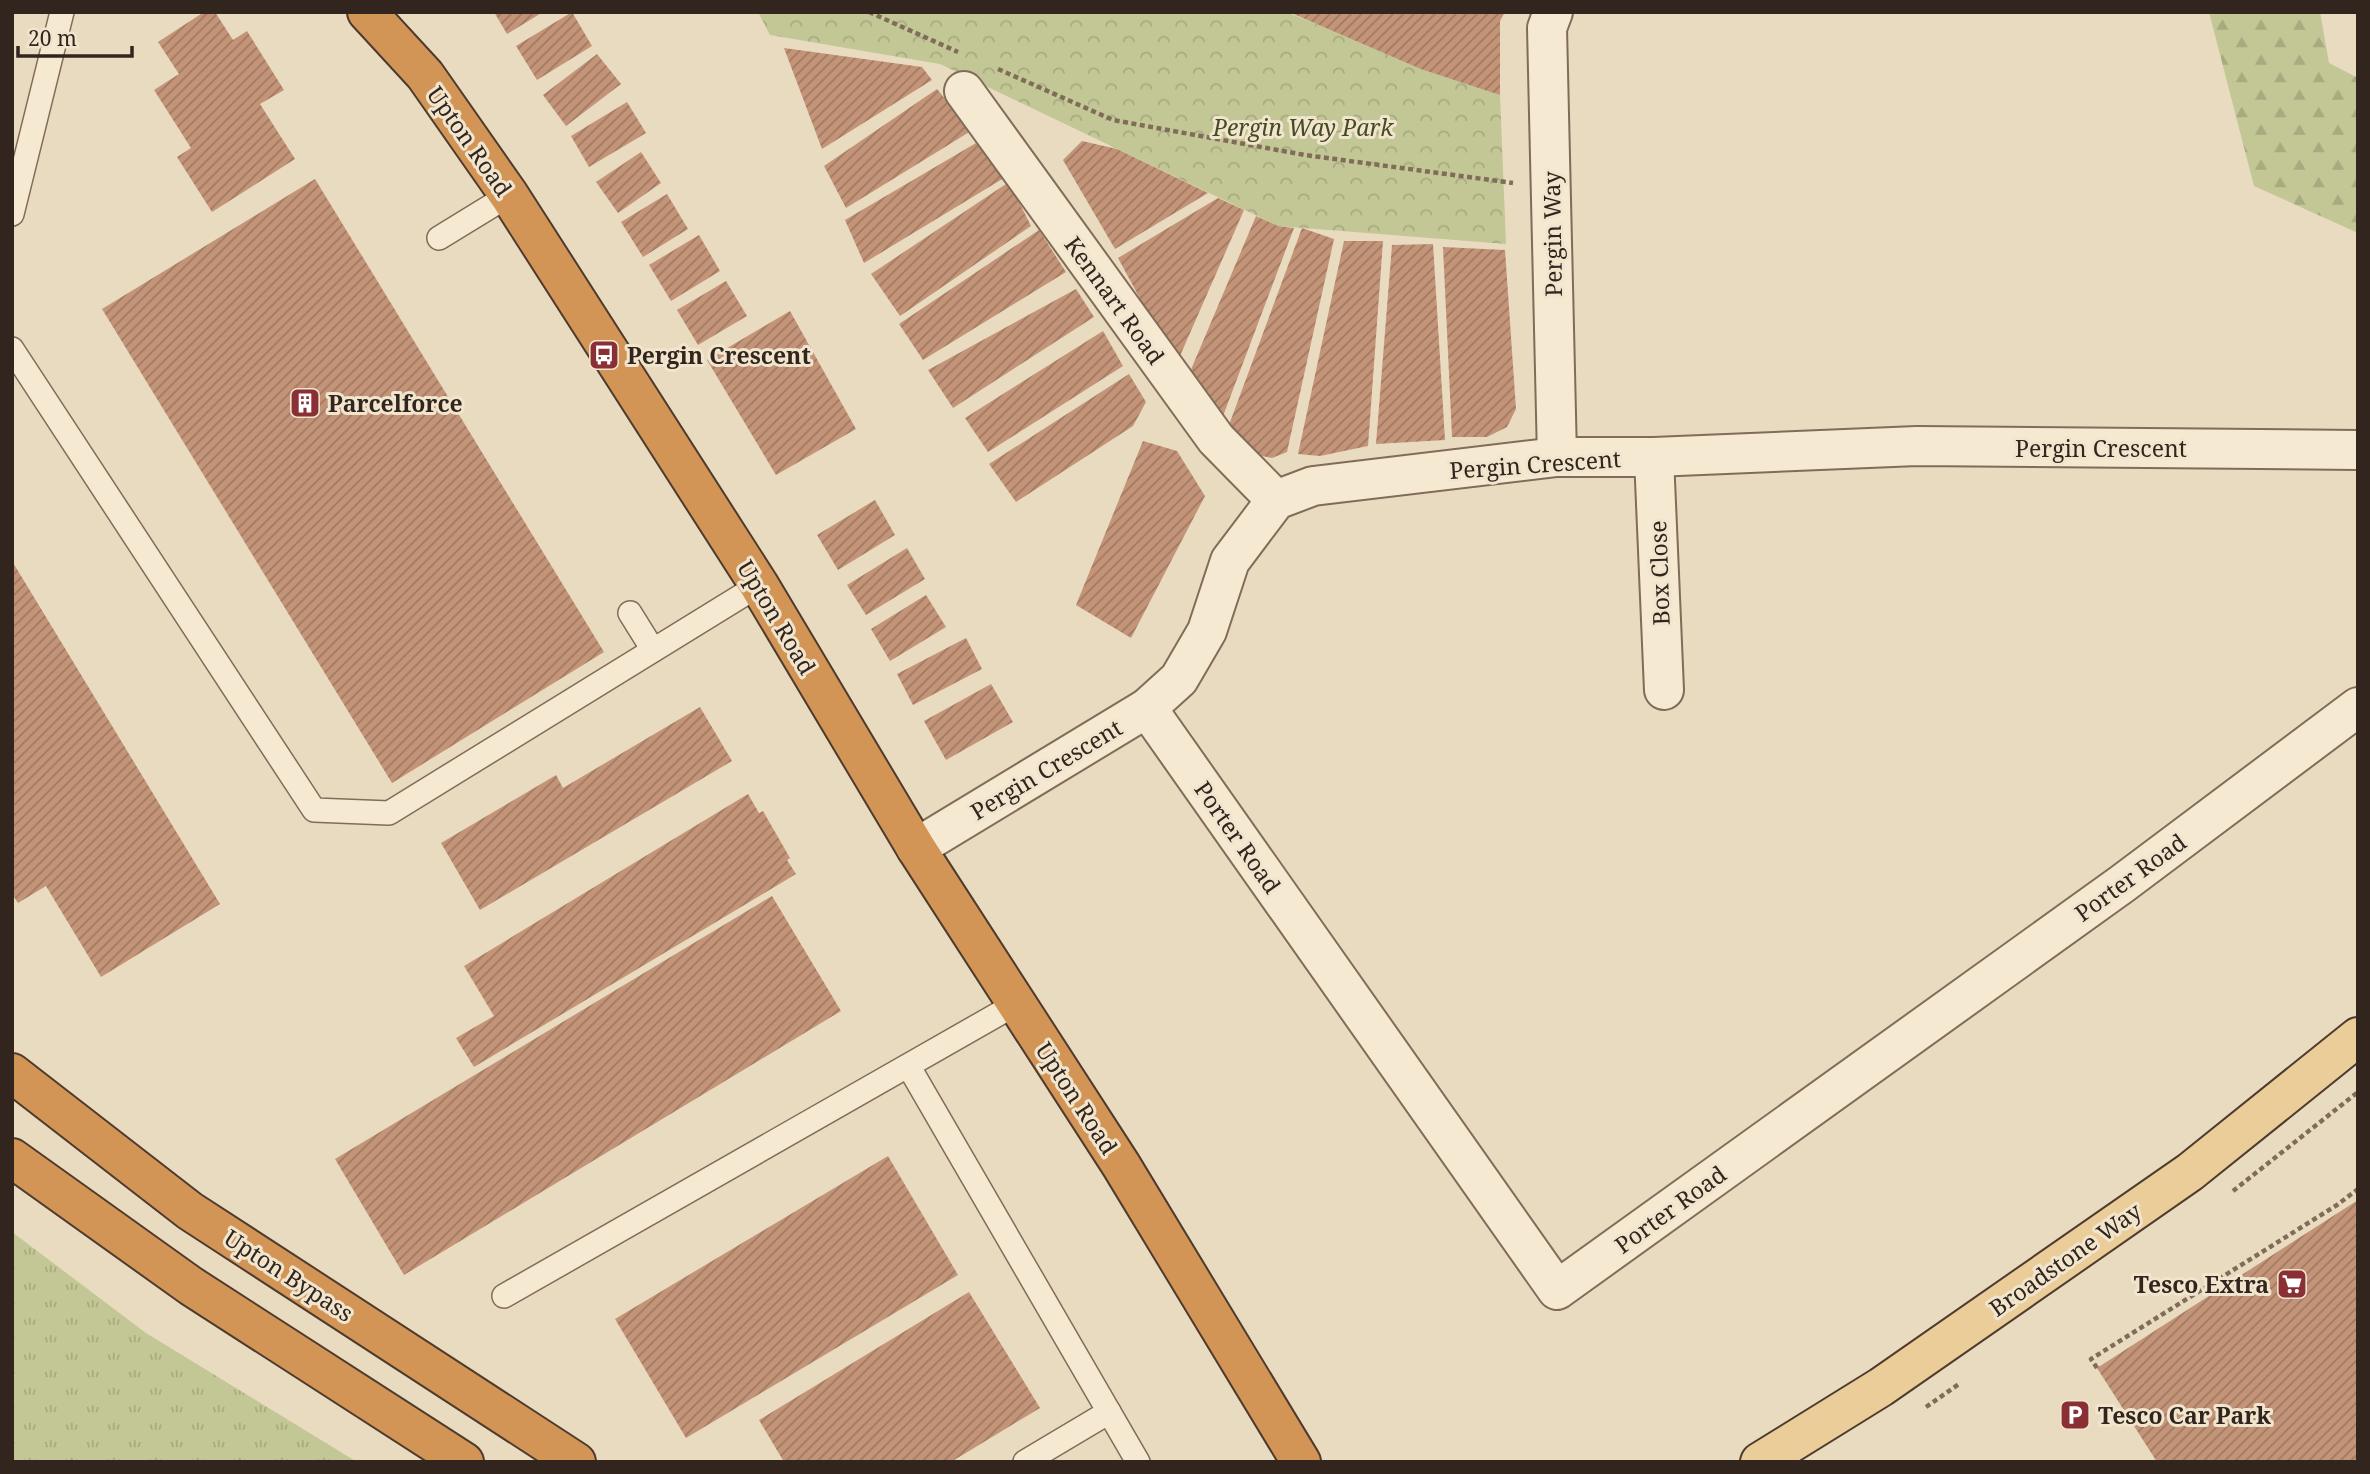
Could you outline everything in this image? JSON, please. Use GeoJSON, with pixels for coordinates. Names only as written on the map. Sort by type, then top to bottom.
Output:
{"type":"FeatureCollection","features":[{"type":"Feature","properties":{"kind":"highway","name":"Upton Road"},"geometry":{"type":"LineString","coordinates":[[367,12],[425,75],[509,195],[758,585],[916,848],[1121,1165],[1301,1462]]}},
{"type":"Feature","properties":{"kind":"highway","name":"Upton Road"},"geometry":{"type":"LineString","coordinates":[[402,12],[425,75]]}},
{"type":"Feature","properties":{"kind":"highway","name":"Upton Bypass"},"geometry":{"type":"LineString","coordinates":[[12,1073],[190,1211],[576,1462]]}},
{"type":"Feature","properties":{"kind":"highway"},"geometry":{"type":"LineString","coordinates":[[12,1158],[191,1286],[464,1462]]}},
{"type":"Feature","properties":{"kind":"main road","name":"Broadstone Way"},"geometry":{"type":"LineString","coordinates":[[1760,1462],[1881,1387],[2190,1172],[2358,1037]]}},
{"type":"Feature","properties":{"kind":"street","name":"Pergin Way"},"geometry":{"type":"LineString","coordinates":[[1553,12],[1547,28],[1557,457]]}},
{"type":"Feature","properties":{"kind":"street","name":"Kennart Road"},"geometry":{"type":"LineString","coordinates":[[975,78],[1216,439],[1276,500]]}},
{"type":"Feature","properties":{"kind":"street","name":"Pergin Crescent"},"geometry":{"type":"LineString","coordinates":[[916,848],[1147,708],[1179,679],[1207,631],[1230,561],[1276,500],[1313,486],[1557,457],[1654,457],[1917,446],[2358,450]]}},
{"type":"Feature","properties":{"kind":"street","name":"Box Close"},"geometry":{"type":"LineString","coordinates":[[1654,457],[1664,690]]}},
{"type":"Feature","properties":{"kind":"street","name":"Porter Road"},"geometry":{"type":"LineString","coordinates":[[1147,708],[1558,1290],[2122,884],[2358,707]]}},
{"type":"Feature","properties":{"kind":"lane"},"geometry":{"type":"LineString","coordinates":[[12,214],[62,12]]}},
{"type":"Feature","properties":{"kind":"lane"},"geometry":{"type":"LineString","coordinates":[[439,238],[509,195]]}},
{"type":"Feature","properties":{"kind":"lane"},"geometry":{"type":"LineString","coordinates":[[12,349],[314,810],[389,813],[758,585]]}},
{"type":"Feature","properties":{"kind":"lane"},"geometry":{"type":"LineString","coordinates":[[630,613],[653,650]]}},
{"type":"Feature","properties":{"kind":"lane"},"geometry":{"type":"LineString","coordinates":[[504,1296],[1016,1004]]}},
{"type":"Feature","properties":{"kind":"lane"},"geometry":{"type":"LineString","coordinates":[[909,1066],[1138,1462]]}},
{"type":"Feature","properties":{"kind":"lane"},"geometry":{"type":"LineString","coordinates":[[1025,1462],[1109,1412]]}},
{"type":"Feature","properties":{"kind":"path"},"geometry":{"type":"LineString","coordinates":[[869,12],[960,53]]}},
{"type":"Feature","properties":{"kind":"path"},"geometry":{"type":"LineString","coordinates":[[975,78],[1113,120],[1305,155],[1478,179],[1550,184]]}},
{"type":"Feature","properties":{"kind":"path"},"geometry":{"type":"LineString","coordinates":[[2096,1368],[2091,1359],[2337,1205],[2358,1189]]}},
{"type":"Feature","properties":{"kind":"green space","name":"Pergin Way Park"},"geometry":{"type":"Polygon","coordinates":[[[758,12],[1286,12],[1500,95],[1506,244],[1278,226],[940,64],[770,35],[758,12]]]}},
{"type":"Feature","properties":{"kind":"green space"},"geometry":{"type":"Polygon","coordinates":[[[2209,12],[2320,12],[2329,63],[2358,78],[2358,233],[2254,186],[2209,12]]]}},
{"type":"Feature","properties":{"kind":"green space"},"geometry":{"type":"Polygon","coordinates":[[[12,1232],[146,1333],[357,1462],[12,1462],[12,1232]]]}},
{"type":"Feature","properties":{"kind":"building"},"geometry":{"type":"Polygon","coordinates":[[[204,12],[215,12],[233,40],[247,31],[284,90],[260,104],[295,159],[212,212],[177,157],[191,148],[154,90],[179,74],[158,42],[204,12]]]}},
{"type":"Feature","properties":{"kind":"building"},"geometry":{"type":"Polygon","coordinates":[[[494,12],[543,12],[507,34],[494,12]]]}},
{"type":"Feature","properties":{"kind":"building"},"geometry":{"type":"Polygon","coordinates":[[[572,12],[592,46],[537,80],[516,46],[572,12]]]}},
{"type":"Feature","properties":{"kind":"building"},"geometry":{"type":"Polygon","coordinates":[[[1289,12],[1505,12],[1500,21],[1500,95],[1421,69],[1289,12]]]}},
{"type":"Feature","properties":{"kind":"building"},"geometry":{"type":"Polygon","coordinates":[[[784,48],[922,67],[932,80],[822,149],[784,48]]]}},
{"type":"Feature","properties":{"kind":"building"},"geometry":{"type":"Polygon","coordinates":[[[597,54],[621,84],[566,126],[543,95],[597,54]]]}},
{"type":"Feature","properties":{"kind":"building"},"geometry":{"type":"Polygon","coordinates":[[[937,89],[971,131],[846,208],[824,166],[937,89]]]}},
{"type":"Feature","properties":{"kind":"building"},"geometry":{"type":"Polygon","coordinates":[[[627,102],[646,133],[589,167],[571,136],[627,102]]]}},
{"type":"Feature","properties":{"kind":"building"},"geometry":{"type":"Polygon","coordinates":[[[1082,141],[1117,149],[1208,193],[1115,249],[1063,160],[1082,141]]]}},
{"type":"Feature","properties":{"kind":"building"},"geometry":{"type":"Polygon","coordinates":[[[976,143],[1004,178],[864,263],[845,220],[976,143]]]}},
{"type":"Feature","properties":{"kind":"building"},"geometry":{"type":"Polygon","coordinates":[[[641,152],[661,183],[618,213],[596,182],[641,152]]]}},
{"type":"Feature","properties":{"kind":"building","name":"Parcelforce"},"geometry":{"type":"Polygon","coordinates":[[[315,179],[604,652],[392,783],[102,309],[315,179]]]}},
{"type":"Feature","properties":{"kind":"building"},"geometry":{"type":"Polygon","coordinates":[[[1009,182],[1031,226],[900,316],[871,274],[1009,182]]]}},
{"type":"Feature","properties":{"kind":"building"},"geometry":{"type":"Polygon","coordinates":[[[667,194],[688,229],[643,257],[621,222],[667,194]]]}},
{"type":"Feature","properties":{"kind":"building"},"geometry":{"type":"Polygon","coordinates":[[[1218,198],[1244,210],[1176,365],[1118,258],[1218,198]]]}},
{"type":"Feature","properties":{"kind":"building"},"geometry":{"type":"Polygon","coordinates":[[[1256,216],[1278,226],[1294,228],[1220,424],[1187,379],[1256,216]]]}},
{"type":"Feature","properties":{"kind":"building"},"geometry":{"type":"Polygon","coordinates":[[[1302,228],[1334,239],[1287,452],[1272,458],[1257,455],[1226,433],[1302,228]]]}},
{"type":"Feature","properties":{"kind":"building"},"geometry":{"type":"Polygon","coordinates":[[[1039,230],[1066,272],[923,360],[899,324],[1039,230]]]}},
{"type":"Feature","properties":{"kind":"building"},"geometry":{"type":"Polygon","coordinates":[[[699,235],[720,271],[671,301],[649,265],[699,235]]]}},
{"type":"Feature","properties":{"kind":"building"},"geometry":{"type":"Polygon","coordinates":[[[1344,241],[1383,241],[1368,446],[1320,456],[1298,454],[1344,241]]]}},
{"type":"Feature","properties":{"kind":"building"},"geometry":{"type":"Polygon","coordinates":[[[1433,244],[1445,440],[1376,444],[1392,245],[1433,244]]]}},
{"type":"Feature","properties":{"kind":"building"},"geometry":{"type":"Polygon","coordinates":[[[1443,247],[1505,250],[1516,409],[1507,427],[1487,437],[1452,437],[1443,247]]]}},
{"type":"Feature","properties":{"kind":"building"},"geometry":{"type":"Polygon","coordinates":[[[726,281],[747,316],[698,345],[677,310],[726,281]]]}},
{"type":"Feature","properties":{"kind":"building"},"geometry":{"type":"Polygon","coordinates":[[[1076,289],[1094,317],[953,408],[928,370],[1076,289]]]}},
{"type":"Feature","properties":{"kind":"building"},"geometry":{"type":"Polygon","coordinates":[[[790,311],[856,429],[776,475],[707,360],[790,311]]]}},
{"type":"Feature","properties":{"kind":"building"},"geometry":{"type":"Polygon","coordinates":[[[1103,331],[1123,366],[988,452],[965,418],[1103,331]]]}},
{"type":"Feature","properties":{"kind":"building"},"geometry":{"type":"Polygon","coordinates":[[[1129,374],[1146,402],[1133,426],[1016,502],[989,464],[1129,374]]]}},
{"type":"Feature","properties":{"kind":"building"},"geometry":{"type":"Polygon","coordinates":[[[1143,441],[1177,451],[1205,496],[1131,638],[1076,605],[1143,441]]]}},
{"type":"Feature","properties":{"kind":"building"},"geometry":{"type":"Polygon","coordinates":[[[875,500],[895,535],[838,570],[817,535],[875,500]]]}},
{"type":"Feature","properties":{"kind":"building"},"geometry":{"type":"Polygon","coordinates":[[[907,548],[925,579],[866,615],[847,585],[907,548]]]}},
{"type":"Feature","properties":{"kind":"building"},"geometry":{"type":"Polygon","coordinates":[[[12,561],[220,904],[101,977],[46,886],[18,903],[12,894],[12,561]]]}},
{"type":"Feature","properties":{"kind":"building"},"geometry":{"type":"Polygon","coordinates":[[[926,595],[946,627],[890,661],[871,629],[926,595]]]}},
{"type":"Feature","properties":{"kind":"building"},"geometry":{"type":"Polygon","coordinates":[[[966,638],[982,669],[913,705],[897,674],[966,638]]]}},
{"type":"Feature","properties":{"kind":"building"},"geometry":{"type":"Polygon","coordinates":[[[991,684],[1013,722],[946,760],[924,721],[991,684]]]}},
{"type":"Feature","properties":{"kind":"building"},"geometry":{"type":"Polygon","coordinates":[[[700,707],[732,761],[480,910],[441,843],[556,775],[563,788],[700,707]]]}},
{"type":"Feature","properties":{"kind":"building"},"geometry":{"type":"Polygon","coordinates":[[[748,794],[759,813],[763,811],[790,858],[787,860],[796,874],[474,1067],[456,1038],[494,1016],[464,966],[748,794]]]}},
{"type":"Feature","properties":{"kind":"building"},"geometry":{"type":"Polygon","coordinates":[[[772,896],[841,1011],[404,1275],[335,1159],[772,896]]]}},
{"type":"Feature","properties":{"kind":"building"},"geometry":{"type":"Polygon","coordinates":[[[888,1156],[958,1275],[686,1438],[615,1319],[888,1156]]]}},
{"type":"Feature","properties":{"kind":"building","name":"Tesco Extra"},"geometry":{"type":"Polygon","coordinates":[[[2358,1200],[2358,1462],[2157,1462],[2097,1368],[2358,1200]]]}},
{"type":"Feature","properties":{"kind":"building"},"geometry":{"type":"Polygon","coordinates":[[[969,1292],[1040,1408],[951,1462],[784,1462],[759,1420],[969,1292]]]}},
{"type":"Feature","properties":{"kind":"place","name":"Pergin Crescent"},"geometry":{"type":"Point","coordinates":[604,355]}},
{"type":"Feature","properties":{"kind":"place","name":"Parcelforce"},"geometry":{"type":"Point","coordinates":[305,403]}},
{"type":"Feature","properties":{"kind":"place","name":"Tesco Extra"},"geometry":{"type":"Point","coordinates":[2292,1284]}},
{"type":"Feature","properties":{"kind":"place","name":"Tesco Car Park"},"geometry":{"type":"Point","coordinates":[2075,1415]}}]}
